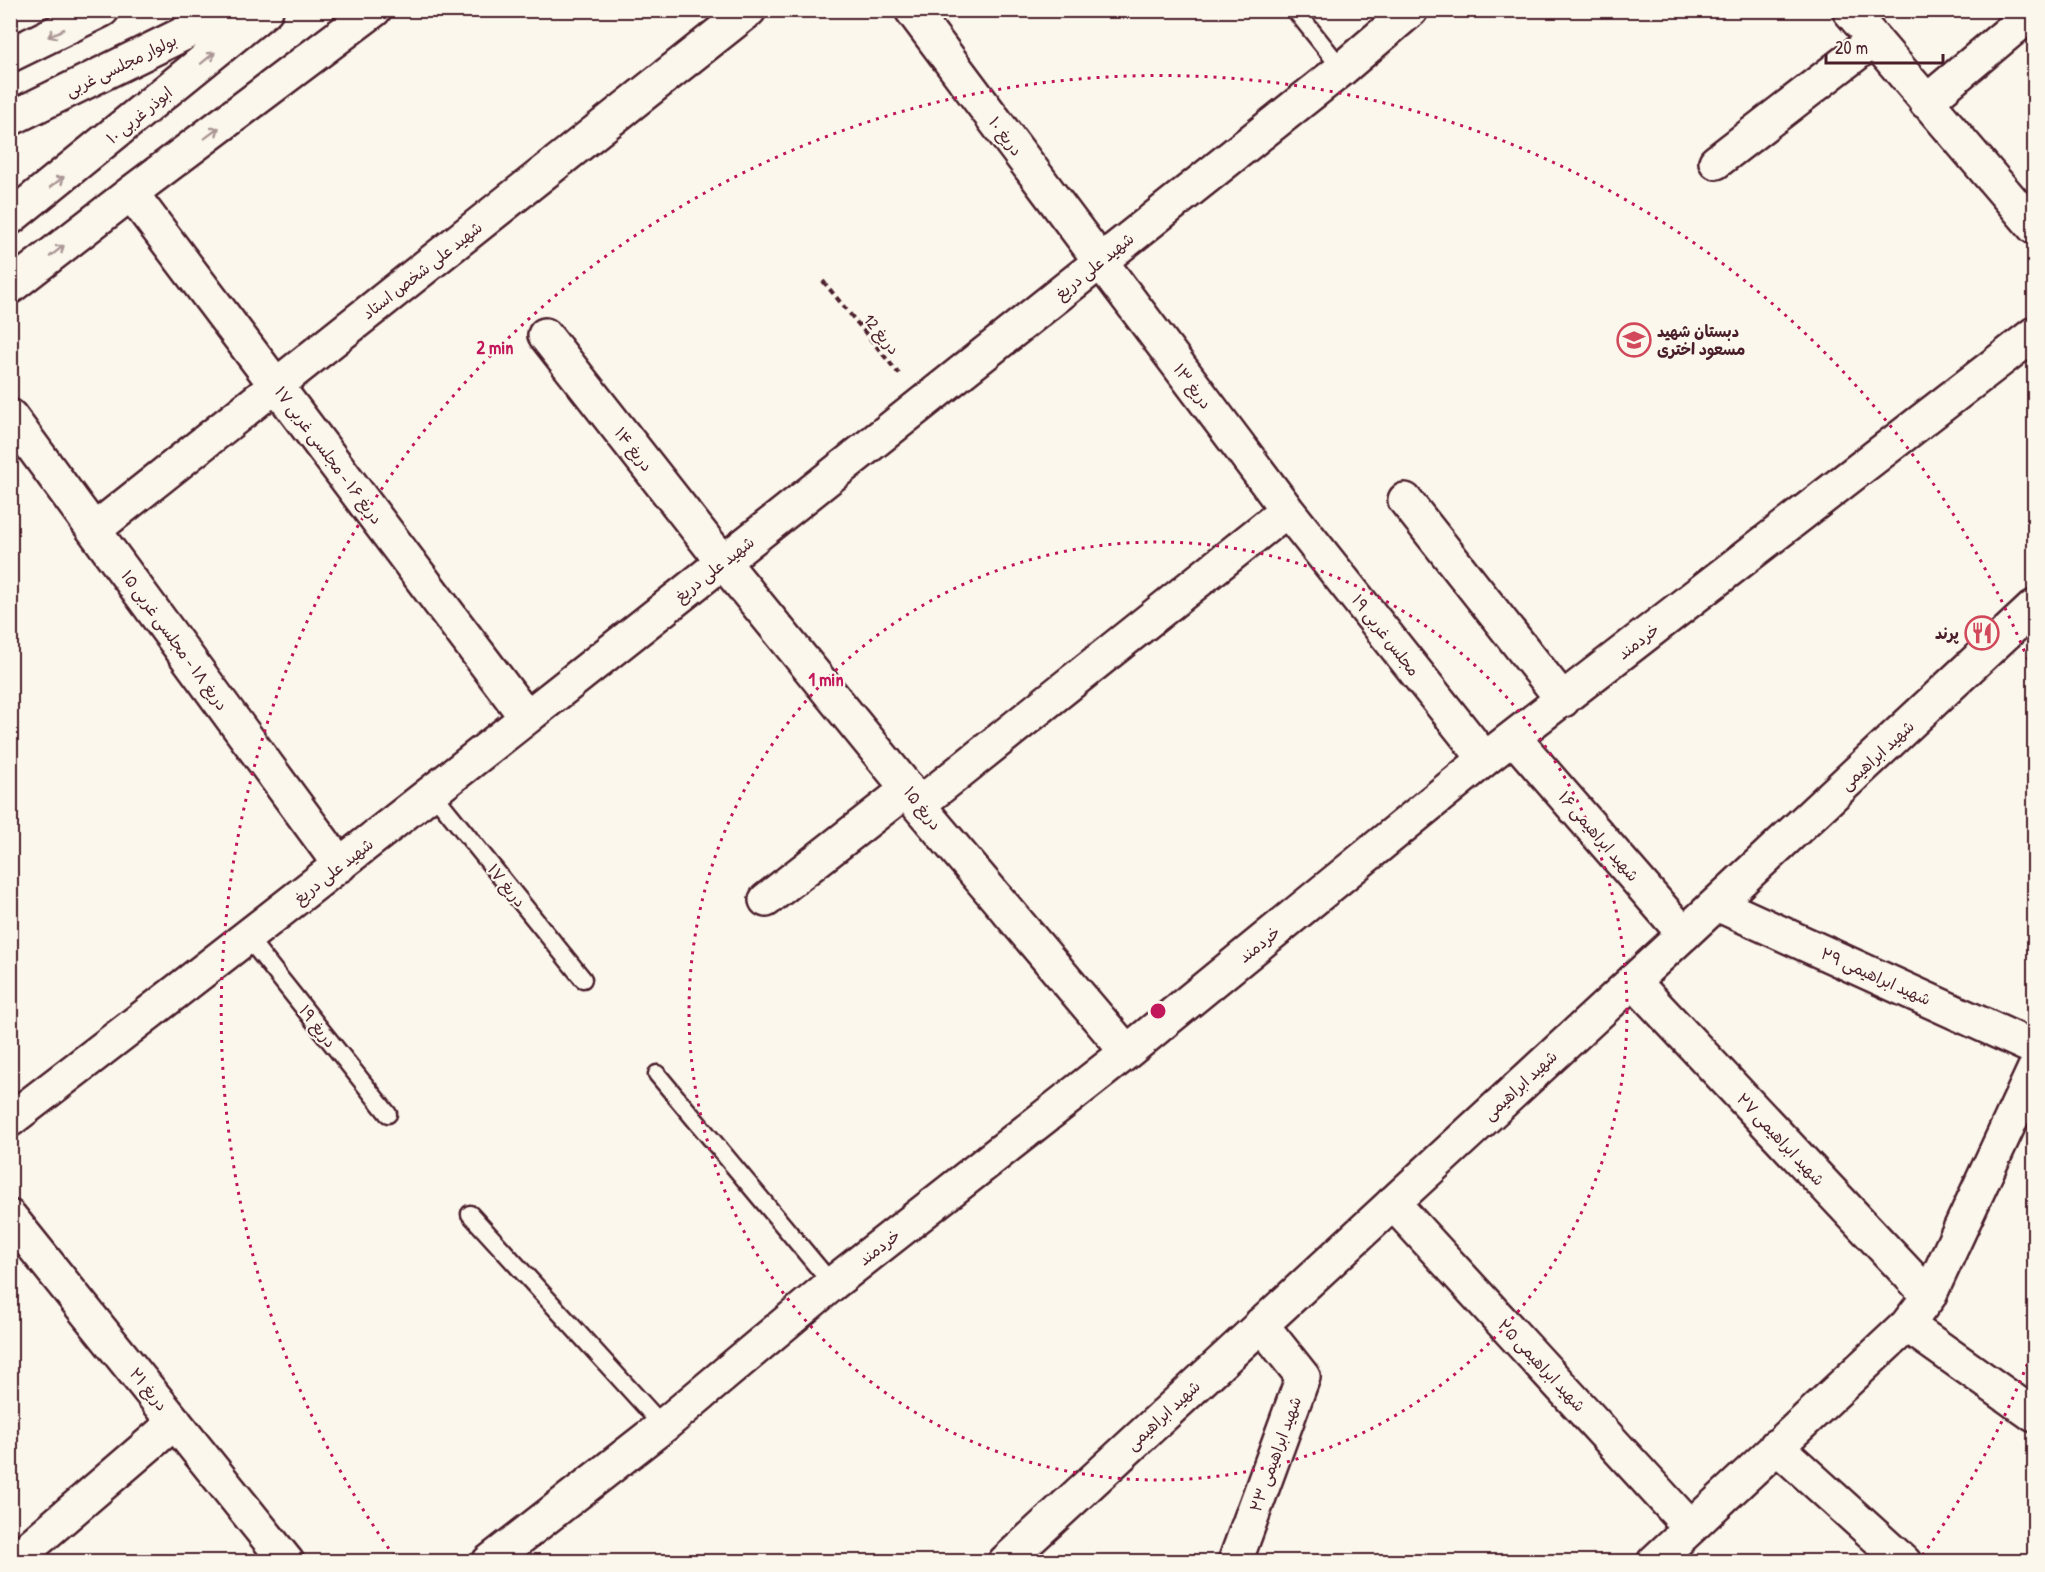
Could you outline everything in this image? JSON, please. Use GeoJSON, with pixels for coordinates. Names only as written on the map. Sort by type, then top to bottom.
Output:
{"type":"FeatureCollection","features":[{"type":"Feature","properties":{"kind":"street"},"geometry":{"type":"LineString","coordinates":[[10,55],[102,10]]}},
{"type":"Feature","properties":{"kind":"street","name":"بولوار مجلسی غربی"},"geometry":{"type":"LineString","coordinates":[[10,119],[232,10]]}},
{"type":"Feature","properties":{"kind":"street","name":"ابوذر غربی ۱۰"},"geometry":{"type":"LineString","coordinates":[[10,218],[266,10]]}},
{"type":"Feature","properties":{"kind":"street"},"geometry":{"type":"LineString","coordinates":[[10,287],[375,10]]}},
{"type":"Feature","properties":{"kind":"street","name":"شهید علی شخص استاد"},"geometry":{"type":"LineString","coordinates":[[94,530],[749,10]]}},
{"type":"Feature","properties":{"kind":"street","name":"دریغ ۱۰"},"geometry":{"type":"LineString","coordinates":[[912,10],[1100,261]]}},
{"type":"Feature","properties":{"kind":"street","name":"شهید علی دریغ"},"geometry":{"type":"LineString","coordinates":[[10,1120],[248,938],[723,562],[1342,69],[1411,10]]}},
{"type":"Feature","properties":{"kind":"street"},"geometry":{"type":"LineString","coordinates":[[1849,10],[2034,227]]}},
{"type":"Feature","properties":{"kind":"street"},"geometry":{"type":"LineString","coordinates":[[1926,102],[2034,11]]}},
{"type":"Feature","properties":{"kind":"street"},"geometry":{"type":"LineString","coordinates":[[1716,162],[1874,40]]}},
{"type":"Feature","properties":{"kind":"street","name":"دریغ ۱۶ - مجلسی غربی ۱۷"},"geometry":{"type":"LineString","coordinates":[[131,193],[526,717]]}},
{"type":"Feature","properties":{"kind":"street","name":"دریغ ۱۳"},"geometry":{"type":"LineString","coordinates":[[1100,261],[1287,510]]}},
{"type":"Feature","properties":{"kind":"street","name":"خردمند"},"geometry":{"type":"LineString","coordinates":[[489,1562],[663,1426],[832,1284],[1127,1052],[1485,759],[2034,334]]}},
{"type":"Feature","properties":{"kind":"street","name":"دریغ ۱۴"},"geometry":{"type":"LineString","coordinates":[[545,335],[723,562]]}},
{"type":"Feature","properties":{"kind":"street","name":"دریغ ۱۸ - مجلسی غربی ۱۵"},"geometry":{"type":"LineString","coordinates":[[10,416],[340,865]]}},
{"type":"Feature","properties":{"kind":"street"},"geometry":{"type":"LineString","coordinates":[[1406,500],[1563,700]]}},
{"type":"Feature","properties":{"kind":"street"},"geometry":{"type":"LineString","coordinates":[[766,900],[913,797],[1287,510]]}},
{"type":"Feature","properties":{"kind":"street","name":"مجلس غربی ۱۹"},"geometry":{"type":"LineString","coordinates":[[1287,510],[1485,759]]}},
{"type":"Feature","properties":{"kind":"street","name":"دریغ ۱۵"},"geometry":{"type":"LineString","coordinates":[[723,562],[913,797],[1127,1052]]}},
{"type":"Feature","properties":{"kind":"street","name":"شهید ابراهیمی"},"geometry":{"type":"LineString","coordinates":[[1005,1562],[1717,904],[2034,607]]}},
{"type":"Feature","properties":{"kind":"street","name":"شهید ابراهیمی ۱۶"},"geometry":{"type":"LineString","coordinates":[[1514,738],[1684,934]]}},
{"type":"Feature","properties":{"kind":"street","name":"شهید ابراهیمی ۲۹"},"geometry":{"type":"LineString","coordinates":[[1717,904],[2034,1048]]}},
{"type":"Feature","properties":{"kind":"street","name":"شهید ابراهیمی ۲۷"},"geometry":{"type":"LineString","coordinates":[[1633,981],[1929,1296]]}},
{"type":"Feature","properties":{"kind":"street"},"geometry":{"type":"LineString","coordinates":[[1654,1562],[1907,1325],[1929,1296],[2034,1070]]}},
{"type":"Feature","properties":{"kind":"street","name":"شهید ابراهیمی ۲۵"},"geometry":{"type":"LineString","coordinates":[[1393,1203],[1690,1527]]}},
{"type":"Feature","properties":{"kind":"street","name":"دریغ ۲۱"},"geometry":{"type":"LineString","coordinates":[[10,1217],[287,1562]]}},
{"type":"Feature","properties":{"kind":"street","name":"شهید ابراهیمی ۲۳"},"geometry":{"type":"LineString","coordinates":[[1235,1562],[1303,1377],[1261,1324]]}},
{"type":"Feature","properties":{"kind":"street"},"geometry":{"type":"LineString","coordinates":[[1907,1325],[2034,1415]]}},
{"type":"Feature","properties":{"kind":"street"},"geometry":{"type":"LineString","coordinates":[[12,1562],[175,1422]]}},
{"type":"Feature","properties":{"kind":"street"},"geometry":{"type":"LineString","coordinates":[[1776,1446],[1904,1562]]}},
{"type":"Feature","properties":{"kind":"lane"},"geometry":{"type":"LineString","coordinates":[[1295,10],[1342,69]]}},
{"type":"Feature","properties":{"kind":"lane","name":"دریغ ۱۷"},"geometry":{"type":"LineString","coordinates":[[432,792],[583,979]]}},
{"type":"Feature","properties":{"kind":"lane","name":"دریغ ۱۹"},"geometry":{"type":"LineString","coordinates":[[248,938],[387,1114]]}},
{"type":"Feature","properties":{"kind":"lane"},"geometry":{"type":"LineString","coordinates":[[657,1074],[832,1284]]}},
{"type":"Feature","properties":{"kind":"lane"},"geometry":{"type":"LineString","coordinates":[[470,1214],[663,1426]]}},
{"type":"Feature","properties":{"kind":"path","name":"دریغ 12"},"geometry":{"type":"LineString","coordinates":[[823,280],[922,403]]}},
{"type":"Feature","properties":{"kind":"place","name":"دبستان شهید مسعود اختری"},"geometry":{"type":"Point","coordinates":[1634,340]}},
{"type":"Feature","properties":{"kind":"place","name":"پرند"},"geometry":{"type":"Point","coordinates":[1982,633]}}]}
